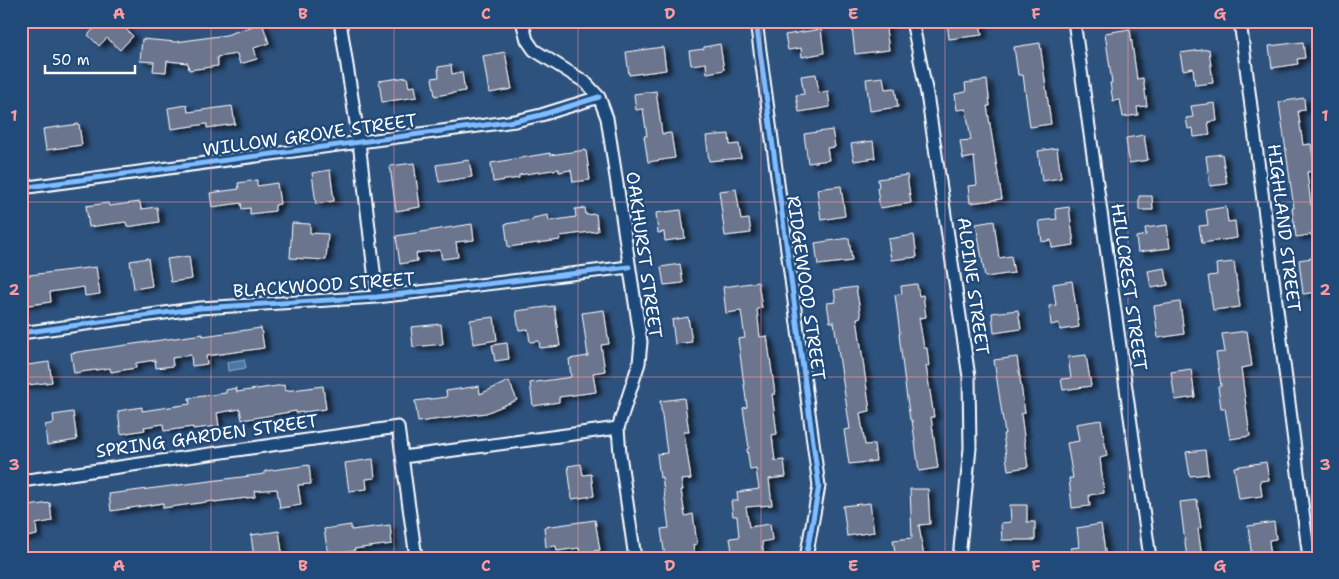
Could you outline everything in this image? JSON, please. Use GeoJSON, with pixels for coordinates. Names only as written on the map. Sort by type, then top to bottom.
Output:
{"type":"FeatureCollection","features":[{"type":"Feature","properties":{"kind":"street"},"geometry":{"type":"LineString","coordinates":[[340,21],[358,142],[377,297]]}},
{"type":"Feature","properties":{"kind":"street","name":"OAKHURST STREET"},"geometry":{"type":"LineString","coordinates":[[522,21],[527,40],[534,50],[585,82],[599,97],[607,118],[641,342],[639,363],[618,428],[635,558]]}},
{"type":"Feature","properties":{"kind":"street","name":"RIDGEWOOD STREET"},"geometry":{"type":"LineString","coordinates":[[756,21],[819,486],[806,558]]}},
{"type":"Feature","properties":{"kind":"street","name":"ALPINE STREET"},"geometry":{"type":"LineString","coordinates":[[912,21],[927,94],[969,377],[970,448],[959,558]]}},
{"type":"Feature","properties":{"kind":"street","name":"HILLCREST STREET"},"geometry":{"type":"LineString","coordinates":[[1074,21],[1150,558]]}},
{"type":"Feature","properties":{"kind":"street","name":"HIGHLAND STREET"},"geometry":{"type":"LineString","coordinates":[[1240,21],[1309,558]]}},
{"type":"Feature","properties":{"kind":"street","name":"WILLOW GROVE STREET"},"geometry":{"type":"LineString","coordinates":[[21,188],[515,121],[599,97]]}},
{"type":"Feature","properties":{"kind":"street","name":"BLACKWOOD STREET"},"geometry":{"type":"LineString","coordinates":[[21,333],[200,308],[377,297],[629,267]]}},
{"type":"Feature","properties":{"kind":"street","name":"SPRING GARDEN STREET"},"geometry":{"type":"LineString","coordinates":[[21,481],[398,427],[403,457]]}},
{"type":"Feature","properties":{"kind":"street"},"geometry":{"type":"LineString","coordinates":[[416,558],[403,457],[618,428]]}},
{"type":"Feature","properties":{"kind":"water"},"geometry":{"type":"Polygon","coordinates":[[[244,359],[246,368],[228,371],[227,362],[244,359]]]}},
{"type":"Feature","properties":{"kind":"building"},"geometry":{"type":"Polygon","coordinates":[[[101,21],[118,21],[133,36],[120,50],[107,38],[99,46],[88,35],[101,21]]]}},
{"type":"Feature","properties":{"kind":"building"},"geometry":{"type":"Polygon","coordinates":[[[947,21],[980,21],[982,35],[949,39],[947,21]]]}},
{"type":"Feature","properties":{"kind":"building"},"geometry":{"type":"Polygon","coordinates":[[[885,22],[889,50],[855,54],[852,27],[885,22]]]}},
{"type":"Feature","properties":{"kind":"building"},"geometry":{"type":"Polygon","coordinates":[[[262,23],[269,43],[254,48],[257,59],[240,64],[237,54],[217,57],[218,66],[189,70],[188,63],[167,61],[166,72],[153,71],[154,62],[140,61],[142,39],[176,42],[226,35],[262,23]]]}},
{"type":"Feature","properties":{"kind":"building"},"geometry":{"type":"Polygon","coordinates":[[[821,29],[824,53],[802,57],[801,48],[788,50],[785,35],[821,29]]]}},
{"type":"Feature","properties":{"kind":"building"},"geometry":{"type":"Polygon","coordinates":[[[1130,29],[1137,79],[1143,78],[1147,106],[1137,107],[1138,115],[1123,117],[1120,100],[1113,101],[1105,33],[1130,29]]]}},
{"type":"Feature","properties":{"kind":"building"},"geometry":{"type":"Polygon","coordinates":[[[1303,42],[1305,58],[1297,59],[1298,64],[1272,68],[1269,46],[1303,42]]]}},
{"type":"Feature","properties":{"kind":"building"},"geometry":{"type":"Polygon","coordinates":[[[1040,43],[1051,124],[1030,127],[1023,75],[1018,75],[1014,47],[1040,43]]]}},
{"type":"Feature","properties":{"kind":"building"},"geometry":{"type":"Polygon","coordinates":[[[720,44],[724,70],[707,73],[706,63],[691,65],[689,51],[720,44]]]}},
{"type":"Feature","properties":{"kind":"building"},"geometry":{"type":"Polygon","coordinates":[[[663,47],[666,70],[629,75],[626,52],[663,47]]]}},
{"type":"Feature","properties":{"kind":"building"},"geometry":{"type":"Polygon","coordinates":[[[1209,49],[1213,83],[1195,85],[1193,68],[1183,70],[1180,53],[1209,49]]]}},
{"type":"Feature","properties":{"kind":"building"},"geometry":{"type":"Polygon","coordinates":[[[505,52],[512,89],[489,93],[483,56],[505,52]]]}},
{"type":"Feature","properties":{"kind":"building"},"geometry":{"type":"Polygon","coordinates":[[[451,65],[452,74],[462,72],[465,91],[435,96],[432,78],[439,77],[438,67],[451,65]]]}},
{"type":"Feature","properties":{"kind":"building"},"geometry":{"type":"Polygon","coordinates":[[[816,74],[819,93],[828,91],[830,107],[799,112],[796,95],[804,94],[801,76],[816,74]]]}},
{"type":"Feature","properties":{"kind":"building"},"geometry":{"type":"Polygon","coordinates":[[[407,77],[409,87],[415,86],[417,97],[382,102],[379,81],[407,77]]]}},
{"type":"Feature","properties":{"kind":"building"},"geometry":{"type":"Polygon","coordinates":[[[883,77],[885,89],[895,88],[898,107],[870,111],[866,79],[883,77]]]}},
{"type":"Feature","properties":{"kind":"building"},"geometry":{"type":"Polygon","coordinates":[[[987,80],[990,106],[987,106],[1002,199],[970,203],[968,186],[977,185],[974,157],[963,159],[960,141],[971,140],[966,109],[957,110],[955,94],[966,92],[965,83],[987,80]]]}},
{"type":"Feature","properties":{"kind":"building"},"geometry":{"type":"Polygon","coordinates":[[[656,91],[662,134],[671,133],[675,158],[648,162],[644,136],[647,136],[643,109],[636,110],[634,94],[656,91]]]}},
{"type":"Feature","properties":{"kind":"building"},"geometry":{"type":"Polygon","coordinates":[[[1304,98],[1305,110],[1298,111],[1303,145],[1311,144],[1315,171],[1307,172],[1317,234],[1296,237],[1292,208],[1294,208],[1279,102],[1304,98]]]}},
{"type":"Feature","properties":{"kind":"building"},"geometry":{"type":"Polygon","coordinates":[[[1215,103],[1217,121],[1208,122],[1210,135],[1194,137],[1193,128],[1188,129],[1186,118],[1193,117],[1191,106],[1215,103]]]}},
{"type":"Feature","properties":{"kind":"building"},"geometry":{"type":"Polygon","coordinates":[[[187,105],[188,112],[232,106],[235,124],[207,128],[207,124],[171,129],[168,108],[187,105]]]}},
{"type":"Feature","properties":{"kind":"building"},"geometry":{"type":"Polygon","coordinates":[[[79,124],[82,145],[46,150],[43,129],[79,124]]]}},
{"type":"Feature","properties":{"kind":"building"},"geometry":{"type":"Polygon","coordinates":[[[832,130],[835,147],[827,148],[829,160],[808,163],[804,134],[832,130]]]}},
{"type":"Feature","properties":{"kind":"building"},"geometry":{"type":"Polygon","coordinates":[[[729,134],[730,145],[739,144],[741,158],[709,161],[706,136],[729,134]]]}},
{"type":"Feature","properties":{"kind":"building"},"geometry":{"type":"Polygon","coordinates":[[[1144,135],[1148,160],[1129,163],[1126,138],[1144,135]]]}},
{"type":"Feature","properties":{"kind":"building"},"geometry":{"type":"Polygon","coordinates":[[[873,141],[875,158],[854,161],[851,144],[873,141]]]}},
{"type":"Feature","properties":{"kind":"building"},"geometry":{"type":"Polygon","coordinates":[[[1057,148],[1061,178],[1042,181],[1038,151],[1057,148]]]}},
{"type":"Feature","properties":{"kind":"building"},"geometry":{"type":"Polygon","coordinates":[[[586,150],[590,180],[573,182],[571,170],[559,172],[559,169],[519,175],[519,178],[493,182],[491,163],[550,153],[550,155],[586,150]]]}},
{"type":"Feature","properties":{"kind":"building"},"geometry":{"type":"Polygon","coordinates":[[[1222,154],[1227,184],[1210,186],[1206,156],[1222,154]]]}},
{"type":"Feature","properties":{"kind":"building"},"geometry":{"type":"Polygon","coordinates":[[[469,160],[472,177],[439,182],[436,165],[469,160]]]}},
{"type":"Feature","properties":{"kind":"building"},"geometry":{"type":"Polygon","coordinates":[[[414,163],[420,207],[396,211],[390,166],[414,163]]]}},
{"type":"Feature","properties":{"kind":"building"},"geometry":{"type":"Polygon","coordinates":[[[330,170],[334,201],[316,204],[312,173],[330,170]]]}},
{"type":"Feature","properties":{"kind":"building"},"geometry":{"type":"Polygon","coordinates":[[[907,175],[911,203],[880,208],[877,188],[879,188],[878,179],[907,175]]]}},
{"type":"Feature","properties":{"kind":"building"},"geometry":{"type":"Polygon","coordinates":[[[257,180],[257,186],[277,183],[280,204],[275,205],[275,211],[250,214],[250,208],[242,209],[241,203],[212,207],[210,193],[239,189],[238,183],[257,180]]]}},
{"type":"Feature","properties":{"kind":"building"},"geometry":{"type":"Polygon","coordinates":[[[841,186],[845,216],[821,220],[817,189],[841,186]]]}},
{"type":"Feature","properties":{"kind":"building"},"geometry":{"type":"Polygon","coordinates":[[[736,189],[741,220],[749,219],[751,233],[725,236],[719,191],[736,189]]]}},
{"type":"Feature","properties":{"kind":"building"},"geometry":{"type":"Polygon","coordinates":[[[1139,196],[1152,196],[1153,210],[1139,210],[1139,196]]]}},
{"type":"Feature","properties":{"kind":"building"},"geometry":{"type":"Polygon","coordinates":[[[140,202],[141,209],[157,207],[159,222],[127,227],[126,222],[89,227],[86,206],[108,203],[109,206],[140,202]]]}},
{"type":"Feature","properties":{"kind":"building"},"geometry":{"type":"Polygon","coordinates":[[[1069,207],[1074,245],[1052,248],[1051,240],[1042,242],[1039,221],[1057,219],[1055,209],[1069,207]]]}},
{"type":"Feature","properties":{"kind":"building"},"geometry":{"type":"Polygon","coordinates":[[[1226,207],[1228,222],[1235,221],[1237,238],[1202,243],[1199,226],[1208,225],[1206,210],[1226,207]]]}},
{"type":"Feature","properties":{"kind":"building"},"geometry":{"type":"Polygon","coordinates":[[[585,208],[586,215],[596,214],[598,231],[560,236],[560,240],[508,247],[505,224],[533,220],[533,218],[548,215],[549,221],[576,217],[575,209],[585,208]]]}},
{"type":"Feature","properties":{"kind":"building"},"geometry":{"type":"Polygon","coordinates":[[[681,210],[685,238],[665,241],[664,232],[658,233],[656,213],[681,210]]]}},
{"type":"Feature","properties":{"kind":"building"},"geometry":{"type":"Polygon","coordinates":[[[994,221],[999,258],[1011,256],[1014,273],[985,277],[976,224],[994,221]]]}},
{"type":"Feature","properties":{"kind":"building"},"geometry":{"type":"Polygon","coordinates":[[[292,223],[310,224],[310,233],[328,234],[326,260],[290,258],[292,223]]]}},
{"type":"Feature","properties":{"kind":"building"},"geometry":{"type":"Polygon","coordinates":[[[472,224],[474,240],[456,242],[458,257],[442,259],[440,250],[416,253],[417,261],[400,264],[396,236],[472,224]]]}},
{"type":"Feature","properties":{"kind":"building"},"geometry":{"type":"Polygon","coordinates":[[[1167,225],[1170,248],[1138,252],[1136,237],[1146,235],[1145,228],[1167,225]]]}},
{"type":"Feature","properties":{"kind":"building"},"geometry":{"type":"Polygon","coordinates":[[[914,235],[917,257],[891,260],[888,239],[914,235]]]}},
{"type":"Feature","properties":{"kind":"building"},"geometry":{"type":"Polygon","coordinates":[[[849,238],[852,261],[818,265],[815,243],[849,238]]]}},
{"type":"Feature","properties":{"kind":"building"},"geometry":{"type":"Polygon","coordinates":[[[189,256],[192,279],[171,282],[167,259],[189,256]]]}},
{"type":"Feature","properties":{"kind":"building"},"geometry":{"type":"Polygon","coordinates":[[[1318,257],[1318,292],[1303,294],[1299,260],[1318,257]]]}},
{"type":"Feature","properties":{"kind":"building"},"geometry":{"type":"Polygon","coordinates":[[[148,258],[152,286],[134,289],[130,261],[148,258]]]}},
{"type":"Feature","properties":{"kind":"building"},"geometry":{"type":"Polygon","coordinates":[[[1234,262],[1240,307],[1213,310],[1208,276],[1217,275],[1216,264],[1234,262]]]}},
{"type":"Feature","properties":{"kind":"building"},"geometry":{"type":"Polygon","coordinates":[[[680,264],[683,283],[664,285],[661,267],[680,264]]]}},
{"type":"Feature","properties":{"kind":"building"},"geometry":{"type":"Polygon","coordinates":[[[96,267],[100,294],[85,296],[84,287],[50,292],[51,302],[21,306],[21,276],[96,267]]]}},
{"type":"Feature","properties":{"kind":"building"},"geometry":{"type":"Polygon","coordinates":[[[1165,268],[1168,285],[1151,288],[1148,271],[1165,268]]]}},
{"type":"Feature","properties":{"kind":"building"},"geometry":{"type":"Polygon","coordinates":[[[1072,281],[1079,327],[1060,330],[1059,323],[1051,325],[1049,306],[1056,305],[1053,284],[1072,281]]]}},
{"type":"Feature","properties":{"kind":"building"},"geometry":{"type":"Polygon","coordinates":[[[758,282],[762,308],[757,309],[760,337],[767,336],[775,394],[772,394],[777,434],[772,435],[775,461],[784,460],[786,477],[769,479],[772,505],[746,507],[749,527],[770,524],[772,540],[762,542],[764,558],[733,558],[730,538],[739,537],[737,516],[733,516],[731,501],[738,501],[737,492],[759,489],[756,469],[750,470],[747,449],[749,448],[743,408],[747,407],[738,339],[745,338],[741,311],[726,313],[723,287],[758,282]]]}},
{"type":"Feature","properties":{"kind":"building"},"geometry":{"type":"Polygon","coordinates":[[[917,284],[919,296],[923,295],[926,317],[919,318],[924,348],[927,348],[929,366],[926,366],[934,417],[931,417],[938,468],[919,471],[905,384],[895,295],[902,294],[901,286],[917,284]]]}},
{"type":"Feature","properties":{"kind":"building"},"geometry":{"type":"Polygon","coordinates":[[[856,287],[861,317],[857,318],[870,411],[860,413],[865,445],[874,444],[876,461],[849,464],[844,430],[850,429],[834,322],[830,322],[827,303],[836,302],[834,290],[856,287]]]}},
{"type":"Feature","properties":{"kind":"building"},"geometry":{"type":"Polygon","coordinates":[[[1180,302],[1184,334],[1158,338],[1154,306],[1180,302]]]}},
{"type":"Feature","properties":{"kind":"building"},"geometry":{"type":"Polygon","coordinates":[[[554,306],[560,346],[540,348],[539,341],[530,342],[528,329],[519,330],[516,311],[554,306]]]}},
{"type":"Feature","properties":{"kind":"building"},"geometry":{"type":"Polygon","coordinates":[[[604,310],[609,344],[601,345],[605,371],[593,373],[596,392],[559,397],[559,402],[533,406],[530,383],[571,377],[569,359],[588,356],[582,313],[604,310]]]}},
{"type":"Feature","properties":{"kind":"building"},"geometry":{"type":"Polygon","coordinates":[[[1018,310],[1021,329],[994,333],[992,313],[1018,310]]]}},
{"type":"Feature","properties":{"kind":"building"},"geometry":{"type":"Polygon","coordinates":[[[494,317],[497,340],[473,344],[470,320],[494,317]]]}},
{"type":"Feature","properties":{"kind":"building"},"geometry":{"type":"Polygon","coordinates":[[[688,317],[692,342],[675,344],[672,320],[688,317]]]}},
{"type":"Feature","properties":{"kind":"building"},"geometry":{"type":"Polygon","coordinates":[[[441,324],[443,344],[413,347],[411,327],[441,324]]]}},
{"type":"Feature","properties":{"kind":"building"},"geometry":{"type":"Polygon","coordinates":[[[261,328],[264,348],[206,356],[207,364],[192,366],[191,355],[172,358],[173,366],[156,368],[155,360],[136,363],[136,368],[111,372],[110,368],[74,373],[71,353],[203,334],[203,336],[261,328]]]}},
{"type":"Feature","properties":{"kind":"building"},"geometry":{"type":"Polygon","coordinates":[[[1247,331],[1252,366],[1241,368],[1250,436],[1230,439],[1225,408],[1221,408],[1218,387],[1221,386],[1216,353],[1225,352],[1222,334],[1247,331]]]}},
{"type":"Feature","properties":{"kind":"building"},"geometry":{"type":"Polygon","coordinates":[[[507,343],[509,359],[495,361],[492,345],[507,343]]]}},
{"type":"Feature","properties":{"kind":"building"},"geometry":{"type":"Polygon","coordinates":[[[1086,355],[1091,386],[1063,390],[1061,379],[1071,378],[1068,357],[1086,355]]]}},
{"type":"Feature","properties":{"kind":"building"},"geometry":{"type":"Polygon","coordinates":[[[1017,357],[1025,413],[1021,414],[1028,467],[1008,470],[1003,434],[1005,434],[994,360],[1017,357]]]}},
{"type":"Feature","properties":{"kind":"building"},"geometry":{"type":"Polygon","coordinates":[[[49,362],[52,382],[21,386],[21,366],[49,362]]]}},
{"type":"Feature","properties":{"kind":"building"},"geometry":{"type":"Polygon","coordinates":[[[1191,369],[1195,397],[1175,400],[1171,372],[1191,369]]]}},
{"type":"Feature","properties":{"kind":"building"},"geometry":{"type":"Polygon","coordinates":[[[509,381],[517,400],[486,413],[418,422],[415,401],[447,397],[446,391],[479,386],[480,394],[509,381]]]}},
{"type":"Feature","properties":{"kind":"building"},"geometry":{"type":"Polygon","coordinates":[[[284,385],[285,391],[323,386],[326,409],[296,413],[296,411],[242,420],[240,409],[217,413],[219,426],[164,431],[163,424],[144,427],[145,430],[121,434],[118,411],[142,407],[142,411],[190,404],[189,398],[226,393],[226,390],[236,388],[237,392],[284,385]]]}},
{"type":"Feature","properties":{"kind":"building"},"geometry":{"type":"Polygon","coordinates":[[[684,398],[689,432],[684,432],[691,479],[681,480],[683,490],[681,490],[685,516],[693,514],[697,544],[693,545],[695,558],[665,558],[661,529],[669,528],[657,454],[667,453],[660,401],[684,398]]]}},
{"type":"Feature","properties":{"kind":"building"},"geometry":{"type":"Polygon","coordinates":[[[73,412],[77,440],[47,445],[45,425],[54,423],[53,415],[73,412]]]}},
{"type":"Feature","properties":{"kind":"building"},"geometry":{"type":"Polygon","coordinates":[[[1101,420],[1107,456],[1100,458],[1104,493],[1089,495],[1090,506],[1072,508],[1069,478],[1073,478],[1067,443],[1079,441],[1076,424],[1101,420]]]}},
{"type":"Feature","properties":{"kind":"building"},"geometry":{"type":"Polygon","coordinates":[[[1205,450],[1208,474],[1190,476],[1186,452],[1205,450]]]}},
{"type":"Feature","properties":{"kind":"building"},"geometry":{"type":"Polygon","coordinates":[[[373,459],[375,478],[366,479],[367,489],[349,491],[345,463],[373,459]]]}},
{"type":"Feature","properties":{"kind":"building"},"geometry":{"type":"Polygon","coordinates":[[[1266,462],[1269,480],[1260,481],[1262,496],[1239,499],[1234,467],[1266,462]]]}},
{"type":"Feature","properties":{"kind":"building"},"geometry":{"type":"Polygon","coordinates":[[[581,464],[583,475],[591,474],[594,496],[572,499],[568,466],[581,464]]]}},
{"type":"Feature","properties":{"kind":"building"},"geometry":{"type":"Polygon","coordinates":[[[309,465],[311,484],[298,485],[301,505],[280,508],[277,489],[254,491],[255,497],[163,508],[163,503],[111,511],[109,494],[265,474],[265,471],[309,465]]]}},
{"type":"Feature","properties":{"kind":"building"},"geometry":{"type":"Polygon","coordinates":[[[910,489],[928,489],[930,524],[919,525],[924,558],[896,558],[893,540],[912,538],[910,489]]]}},
{"type":"Feature","properties":{"kind":"building"},"geometry":{"type":"Polygon","coordinates":[[[1197,500],[1201,528],[1198,529],[1202,558],[1187,558],[1180,502],[1197,500]]]}},
{"type":"Feature","properties":{"kind":"building"},"geometry":{"type":"Polygon","coordinates":[[[50,503],[52,521],[36,524],[37,535],[21,538],[21,507],[50,503]]]}},
{"type":"Feature","properties":{"kind":"building"},"geometry":{"type":"Polygon","coordinates":[[[870,503],[874,532],[847,536],[843,506],[870,503]]]}},
{"type":"Feature","properties":{"kind":"building"},"geometry":{"type":"Polygon","coordinates":[[[1010,505],[1027,505],[1027,522],[1035,522],[1035,540],[1002,540],[1001,523],[1011,522],[1010,505]]]}},
{"type":"Feature","properties":{"kind":"building"},"geometry":{"type":"Polygon","coordinates":[[[595,520],[600,550],[580,553],[579,548],[557,551],[556,546],[546,547],[544,527],[595,520]]]}},
{"type":"Feature","properties":{"kind":"building"},"geometry":{"type":"Polygon","coordinates":[[[1274,522],[1276,539],[1269,540],[1271,558],[1252,558],[1248,526],[1274,522]]]}},
{"type":"Feature","properties":{"kind":"building"},"geometry":{"type":"Polygon","coordinates":[[[1101,524],[1106,558],[1072,558],[1071,548],[1079,547],[1077,528],[1101,524]]]}},
{"type":"Feature","properties":{"kind":"building"},"geometry":{"type":"Polygon","coordinates":[[[351,525],[351,530],[390,525],[392,544],[354,549],[354,551],[328,555],[324,529],[351,525]]]}},
{"type":"Feature","properties":{"kind":"building"},"geometry":{"type":"Polygon","coordinates":[[[279,531],[283,558],[254,558],[251,535],[279,531]]]}},
{"type":"Feature","properties":{"kind":"cycle path"},"geometry":{"type":"LineString","coordinates":[[756,21],[819,486],[806,558]]}},
{"type":"Feature","properties":{"kind":"cycle path"},"geometry":{"type":"LineString","coordinates":[[21,188],[515,121],[599,97]]}},
{"type":"Feature","properties":{"kind":"cycle path"},"geometry":{"type":"LineString","coordinates":[[21,333],[200,308],[377,297],[629,267]]}}]}
